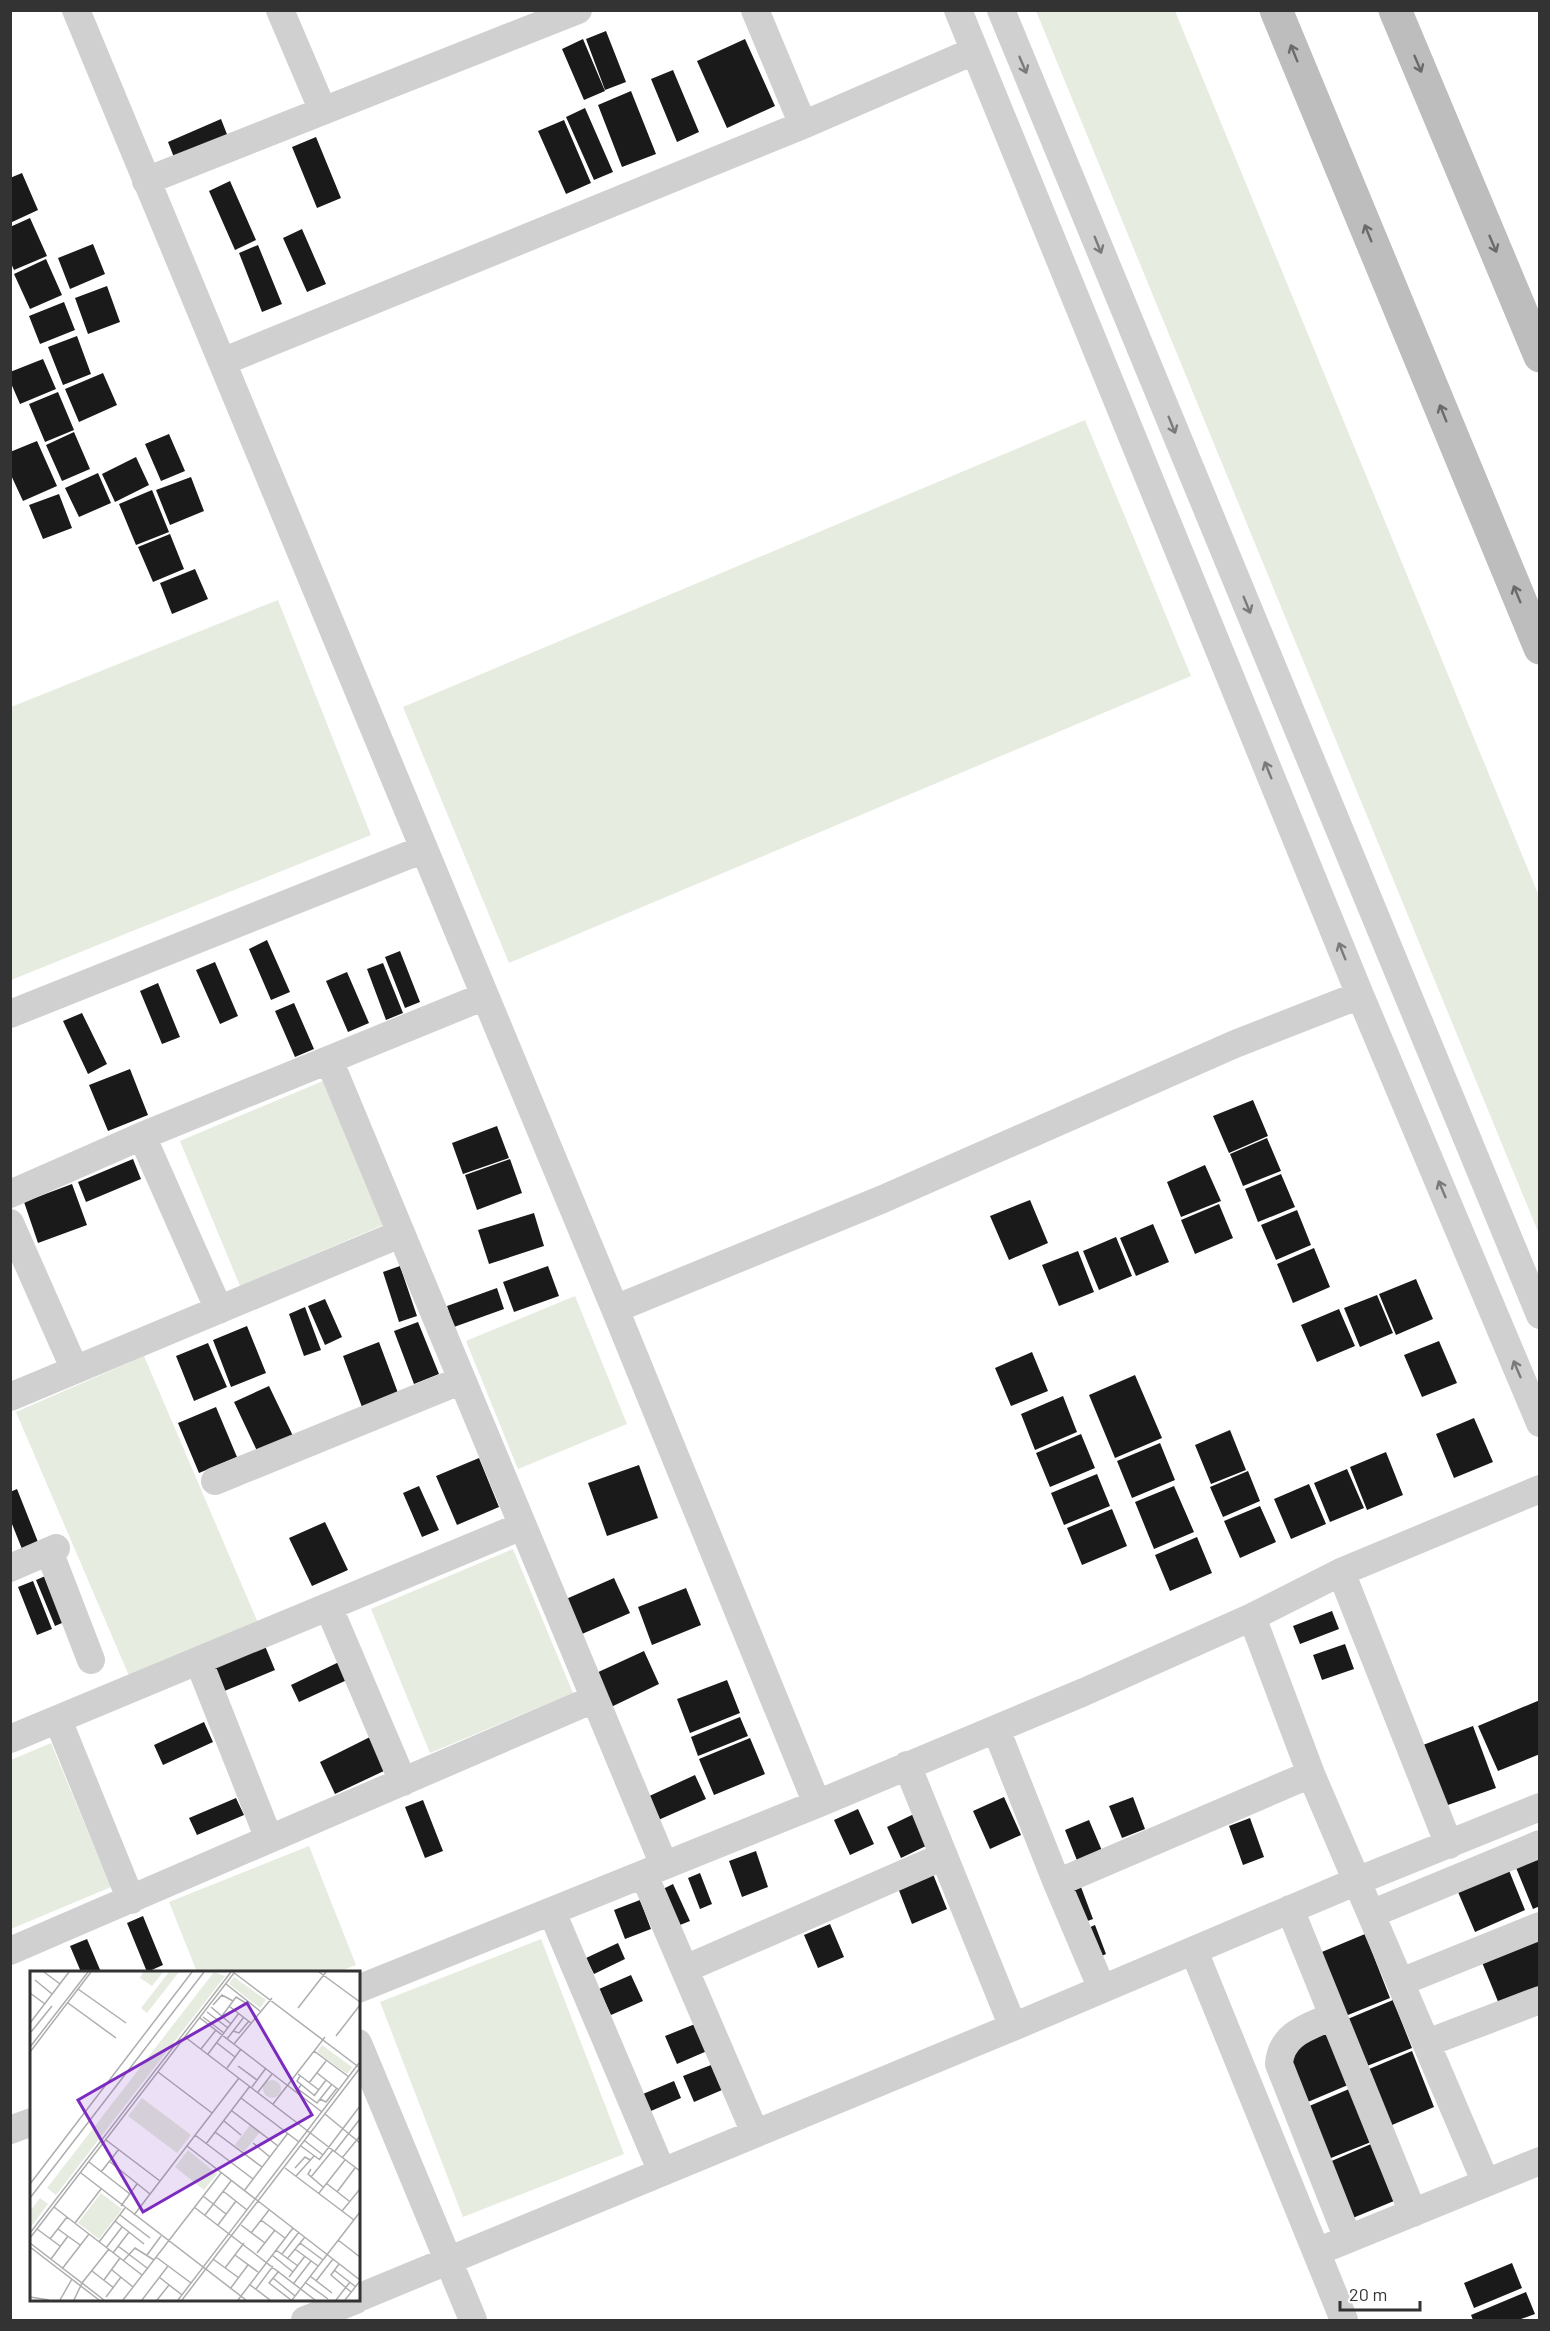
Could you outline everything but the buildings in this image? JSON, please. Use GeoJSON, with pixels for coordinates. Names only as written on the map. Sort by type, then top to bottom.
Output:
{"type":"FeatureCollection","features":[{"type":"Feature","properties":{"kind":"street"},"geometry":{"type":"LineString","coordinates":[[76,10],[615,1309],[817,1804]]}},
{"type":"Feature","properties":{"kind":"street"},"geometry":{"type":"LineString","coordinates":[[280,10],[323,111]]}},
{"type":"Feature","properties":{"kind":"street"},"geometry":{"type":"LineString","coordinates":[[147,181],[578,10]]}},
{"type":"Feature","properties":{"kind":"street"},"geometry":{"type":"LineString","coordinates":[[755,10],[803,125]]}},
{"type":"Feature","properties":{"kind":"street"},"geometry":{"type":"LineString","coordinates":[[958,10],[1360,995],[1539,1423]]}},
{"type":"Feature","properties":{"kind":"street"},"geometry":{"type":"LineString","coordinates":[[1001,10],[1539,1315]]}},
{"type":"Feature","properties":{"kind":"street"},"geometry":{"type":"LineString","coordinates":[[1276,10],[1539,648]]}},
{"type":"Feature","properties":{"kind":"street"},"geometry":{"type":"LineString","coordinates":[[1395,10],[1539,356]]}},
{"type":"Feature","properties":{"kind":"street"},"geometry":{"type":"LineString","coordinates":[[222,362],[803,125],[974,51]]}},
{"type":"Feature","properties":{"kind":"street"},"geometry":{"type":"LineString","coordinates":[[10,1014],[424,849]]}},
{"type":"Feature","properties":{"kind":"street"},"geometry":{"type":"LineString","coordinates":[[615,1309],[883,1199],[1235,1044],[1360,995]]}},
{"type":"Feature","properties":{"kind":"street"},"geometry":{"type":"LineString","coordinates":[[10,1194],[142,1136],[485,996]]}},
{"type":"Feature","properties":{"kind":"street"},"geometry":{"type":"LineString","coordinates":[[329,1060],[594,1699],[654,1870],[685,1969],[755,2133]]}},
{"type":"Feature","properties":{"kind":"street"},"geometry":{"type":"LineString","coordinates":[[142,1136],[219,1310]]}},
{"type":"Feature","properties":{"kind":"street"},"geometry":{"type":"LineString","coordinates":[[10,1223],[75,1370]]}},
{"type":"Feature","properties":{"kind":"street"},"geometry":{"type":"LineString","coordinates":[[10,1396],[400,1234]]}},
{"type":"Feature","properties":{"kind":"street"},"geometry":{"type":"LineString","coordinates":[[215,1481],[462,1380]]}},
{"type":"Feature","properties":{"kind":"street"},"geometry":{"type":"LineString","coordinates":[[360,1988],[817,1804],[1084,1692],[1252,1617],[1341,1572],[1539,1489]]}},
{"type":"Feature","properties":{"kind":"street"},"geometry":{"type":"LineString","coordinates":[[10,1739],[522,1526]]}},
{"type":"Feature","properties":{"kind":"street"},"geometry":{"type":"LineString","coordinates":[[10,1568],[53,1549],[91,1660]]}},
{"type":"Feature","properties":{"kind":"street"},"geometry":{"type":"LineString","coordinates":[[1341,1572],[1449,1845]]}},
{"type":"Feature","properties":{"kind":"street"},"geometry":{"type":"LineString","coordinates":[[329,1608],[402,1782]]}},
{"type":"Feature","properties":{"kind":"street"},"geometry":{"type":"LineString","coordinates":[[1252,1617],[1311,1774],[1486,2183]]}},
{"type":"Feature","properties":{"kind":"street"},"geometry":{"type":"LineString","coordinates":[[199,1662],[269,1839]]}},
{"type":"Feature","properties":{"kind":"street"},"geometry":{"type":"LineString","coordinates":[[10,1951],[594,1699]]}},
{"type":"Feature","properties":{"kind":"street"},"geometry":{"type":"LineString","coordinates":[[58,1720],[131,1900]]}},
{"type":"Feature","properties":{"kind":"street"},"geometry":{"type":"LineString","coordinates":[[996,1729],[1102,1989]]}},
{"type":"Feature","properties":{"kind":"street"},"geometry":{"type":"LineString","coordinates":[[907,1765],[1013,2027]]}},
{"type":"Feature","properties":{"kind":"street"},"geometry":{"type":"LineString","coordinates":[[1057,1883],[1311,1774]]}},
{"type":"Feature","properties":{"kind":"street"},"geometry":{"type":"LineString","coordinates":[[360,2298],[1539,1807]]}},
{"type":"Feature","properties":{"kind":"street"},"geometry":{"type":"LineString","coordinates":[[1371,1914],[1539,1844]]}},
{"type":"Feature","properties":{"kind":"street"},"geometry":{"type":"LineString","coordinates":[[685,1969],[944,1856]]}},
{"type":"Feature","properties":{"kind":"street"},"geometry":{"type":"LineString","coordinates":[[1290,1909],[1413,2213]]}},
{"type":"Feature","properties":{"kind":"street"},"geometry":{"type":"LineString","coordinates":[[552,1912],[662,2172]]}},
{"type":"Feature","properties":{"kind":"street"},"geometry":{"type":"LineString","coordinates":[[1401,1982],[1539,1926]]}},
{"type":"Feature","properties":{"kind":"street"},"geometry":{"type":"LineString","coordinates":[[1194,1951],[1344,2320]]}},
{"type":"Feature","properties":{"kind":"street"},"geometry":{"type":"LineString","coordinates":[[1427,2043],[1539,2000]]}},
{"type":"Feature","properties":{"kind":"street"},"geometry":{"type":"LineString","coordinates":[[1333,2016],[1298,2031],[1286,2040],[1280,2053],[1279,2064],[1348,2239]]}},
{"type":"Feature","properties":{"kind":"street"},"geometry":{"type":"LineString","coordinates":[[360,2048],[473,2320]]}},
{"type":"Feature","properties":{"kind":"street"},"geometry":{"type":"LineString","coordinates":[[10,2130],[30,2123]]}},
{"type":"Feature","properties":{"kind":"street"},"geometry":{"type":"LineString","coordinates":[[1315,2252],[1539,2161]]}},
{"type":"Feature","properties":{"kind":"street"},"geometry":{"type":"LineString","coordinates":[[305,2320],[352,2301]]}},
{"type":"Feature","properties":{"kind":"shaded area"},"geometry":{"type":"Polygon","coordinates":[[[1036,11],[1175,11],[1539,896],[1539,1234],[1036,11]]]}},
{"type":"Feature","properties":{"kind":"shaded area"},"geometry":{"type":"Polygon","coordinates":[[[1085,420],[1191,676],[509,963],[403,707],[1085,420]]]}},
{"type":"Feature","properties":{"kind":"shaded area"},"geometry":{"type":"Polygon","coordinates":[[[278,600],[371,835],[11,980],[11,707],[278,600]]]}},
{"type":"Feature","properties":{"kind":"shaded area"},"geometry":{"type":"Polygon","coordinates":[[[323,1081],[383,1225],[240,1286],[180,1141],[323,1081]]]}},
{"type":"Feature","properties":{"kind":"shaded area"},"geometry":{"type":"Polygon","coordinates":[[[575,1296],[627,1424],[518,1469],[466,1341],[575,1296]]]}},
{"type":"Feature","properties":{"kind":"shaded area"},"geometry":{"type":"Polygon","coordinates":[[[144,1356],[264,1637],[136,1692],[16,1412],[144,1356]]]}},
{"type":"Feature","properties":{"kind":"shaded area"},"geometry":{"type":"Polygon","coordinates":[[[513,1549],[573,1693],[430,1753],[371,1609],[513,1549]]]}},
{"type":"Feature","properties":{"kind":"shaded area"},"geometry":{"type":"Polygon","coordinates":[[[51,1743],[111,1887],[11,1929],[11,1760],[51,1743]]]}},
{"type":"Feature","properties":{"kind":"shaded area"},"geometry":{"type":"Polygon","coordinates":[[[309,1846],[356,1965],[341,1971],[197,1971],[169,1902],[309,1846]]]}},
{"type":"Feature","properties":{"kind":"shaded area"},"geometry":{"type":"Polygon","coordinates":[[[541,1939],[624,2154],[463,2217],[380,2002],[541,1939]]]}}]}
